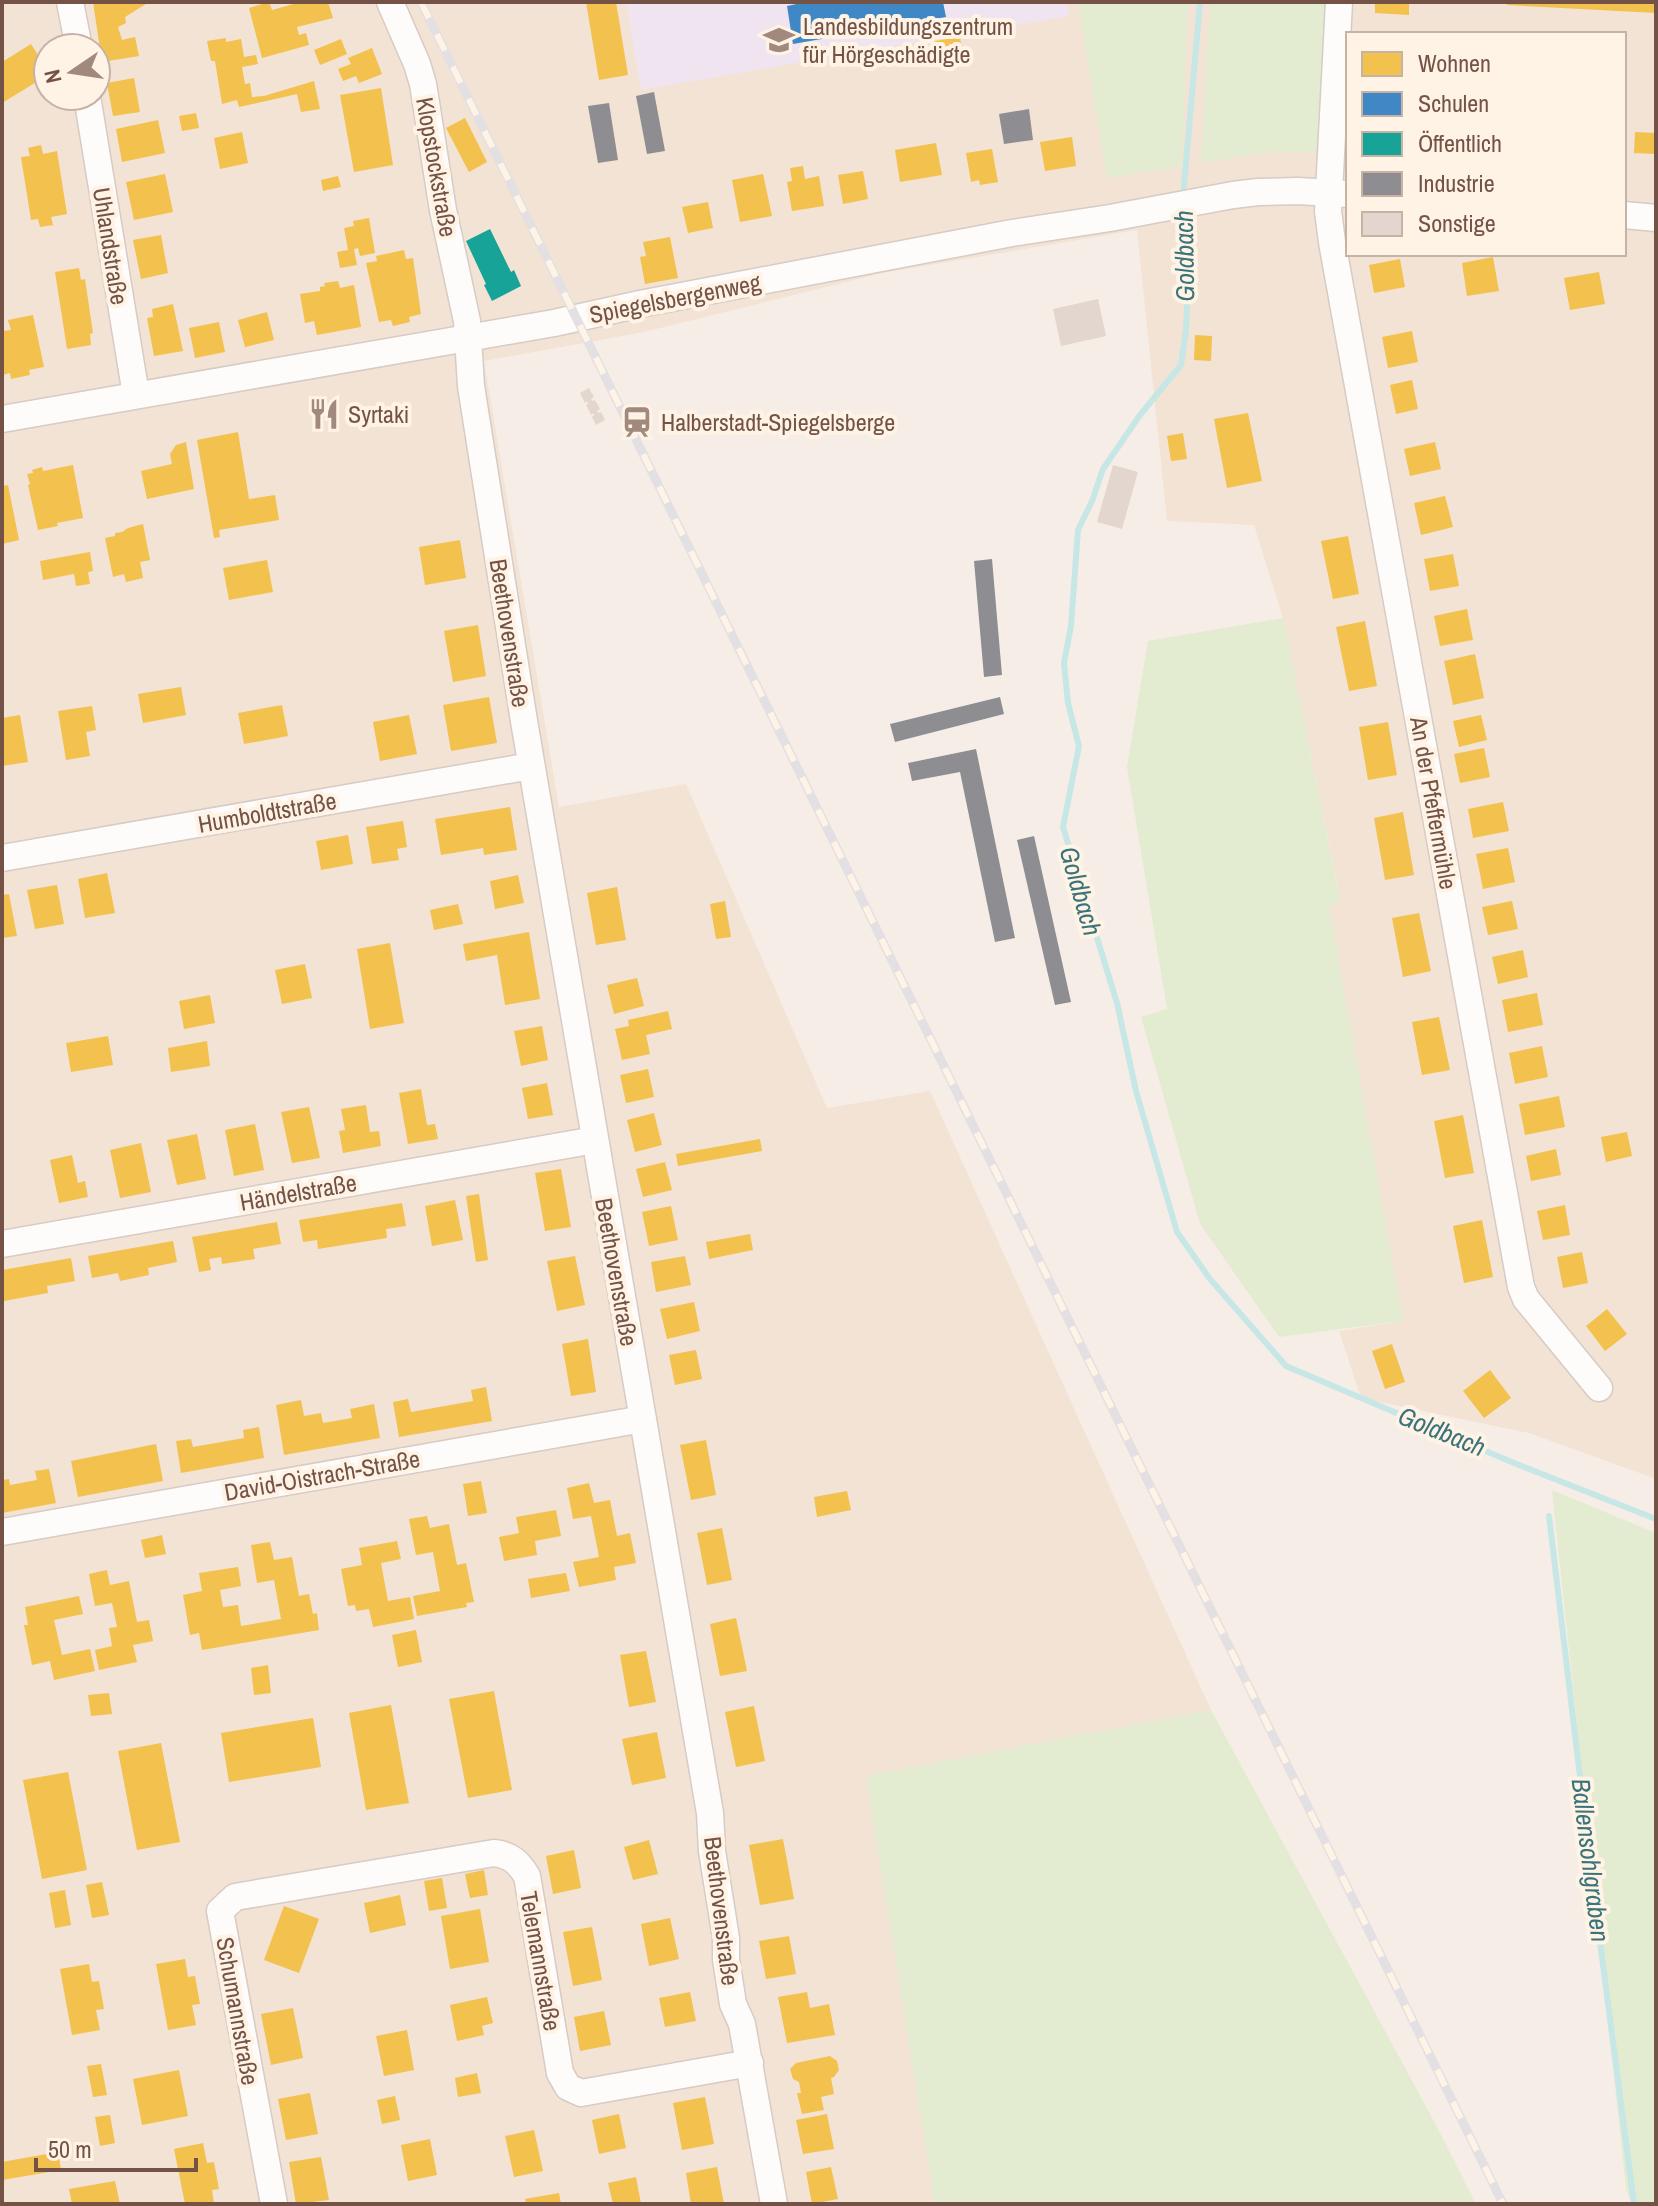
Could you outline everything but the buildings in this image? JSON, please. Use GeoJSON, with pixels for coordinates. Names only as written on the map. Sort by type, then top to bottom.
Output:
{"type":"FeatureCollection","features":[{"type":"Feature","properties":{"kind":"street"},"geometry":{"type":"LineString","coordinates":[[70,2],[76,32]]}},
{"type":"Feature","properties":{"kind":"street","name":"Klopstockstraße"},"geometry":{"type":"LineString","coordinates":[[390,2],[423,84],[443,210],[467,321],[467,337]]}},
{"type":"Feature","properties":{"kind":"street","name":"An der Pfeffermühle"},"geometry":{"type":"LineString","coordinates":[[1339,2],[1338,193],[1328,211],[1332,242],[1521,1287],[1526,1299],[1599,1388]]}},
{"type":"Feature","properties":{"kind":"street","name":"Uhlandstraße"},"geometry":{"type":"LineString","coordinates":[[90,112],[136,395]]}},
{"type":"Feature","properties":{"kind":"street","name":"Spiegelsbergenweg"},"geometry":{"type":"LineString","coordinates":[[2,419],[554,323],[1012,233],[1258,192],[1338,193]]}},
{"type":"Feature","properties":{"kind":"street"},"geometry":{"type":"LineString","coordinates":[[1626,215],[1656,218]]}},
{"type":"Feature","properties":{"kind":"street","name":"Beethovenstraße"},"geometry":{"type":"LineString","coordinates":[[467,337],[471,386],[531,766],[710,1813],[712,1851],[733,2004],[742,2024],[750,2063],[774,2204]]}},
{"type":"Feature","properties":{"kind":"street","name":"Humboldtstraße"},"geometry":{"type":"LineString","coordinates":[[2,858],[531,766]]}},
{"type":"Feature","properties":{"kind":"street","name":"Händelstraße"},"geometry":{"type":"LineString","coordinates":[[2,1244],[595,1140]]}},
{"type":"Feature","properties":{"kind":"street","name":"David-Oistrach-Straße"},"geometry":{"type":"LineString","coordinates":[[2,1532],[643,1419]]}},
{"type":"Feature","properties":{"kind":"street","name":"Telemannstraße"},"geometry":{"type":"LineString","coordinates":[[220,1911],[235,1897],[494,1853],[508,1855],[527,1876],[560,2073],[568,2087],[581,2093],[750,2063]]}},
{"type":"Feature","properties":{"kind":"street","name":"Schumannstraße"},"geometry":{"type":"LineString","coordinates":[[220,1911],[274,2204]]}},
{"type":"Feature","properties":{"kind":"shaded area"},"geometry":{"type":"Polygon","coordinates":[[[2,2],[1656,2],[1656,1479],[1529,1433],[1361,1398],[1339,1331],[1403,1321],[1329,907],[1340,899],[1283,618],[1254,525],[1167,521],[1137,230],[883,273],[644,332],[484,361],[559,807],[686,784],[827,1108],[930,1091],[1211,1710],[866,1776],[935,2204],[2,2204],[2,2]]]}},
{"type":"Feature","properties":{"kind":"shaded area","name":"Landesbildungszentrum für Hörgeschädigte"},"geometry":{"type":"Polygon","coordinates":[[[626,2],[1067,2],[1069,16],[641,90],[626,2]]]}},
{"type":"Feature","properties":{"kind":"green space"},"geometry":{"type":"Polygon","coordinates":[[[1078,2],[1188,2],[1182,166],[1107,178],[1078,2]]]}},
{"type":"Feature","properties":{"kind":"green space"},"geometry":{"type":"Polygon","coordinates":[[[1210,2],[1330,2],[1322,153],[1274,151],[1201,163],[1210,2]]]}},
{"type":"Feature","properties":{"kind":"green space"},"geometry":{"type":"Polygon","coordinates":[[[1283,618],[1340,900],[1329,907],[1403,1321],[1279,1337],[1200,1224],[1141,1017],[1167,1009],[1127,767],[1148,641],[1283,618]]]}},
{"type":"Feature","properties":{"kind":"green space"},"geometry":{"type":"Polygon","coordinates":[[[1552,1490],[1656,1533],[1656,2204],[1632,2204],[1626,2189],[1552,1490]]]}},
{"type":"Feature","properties":{"kind":"green space"},"geometry":{"type":"Polygon","coordinates":[[[1211,1710],[1476,2204],[935,2204],[866,1776],[1211,1710]]]}},
{"type":"Feature","properties":{"kind":"waterway","name":"Goldbach"},"geometry":{"type":"LineString","coordinates":[[1183,197],[1200,2]]}},
{"type":"Feature","properties":{"kind":"waterway","name":"Goldbach"},"geometry":{"type":"LineString","coordinates":[[1184,212],[1188,284],[1181,365],[1140,415],[1103,469],[1078,530],[1071,626],[1064,663],[1068,703],[1079,746],[1063,827],[1117,1003],[1136,1091],[1177,1232],[1210,1279],[1286,1366],[1514,1463],[1656,1519]]}},
{"type":"Feature","properties":{"kind":"waterway","name":"Ballensohlgraben"},"geometry":{"type":"LineString","coordinates":[[1549,1516],[1634,2204]]}},
{"type":"Feature","properties":{"kind":"railway"},"geometry":{"type":"LineString","coordinates":[[421,2],[1503,2204]]}},
{"type":"Feature","properties":{"kind":"place","name":"Landesbildungszentrum für Hörgeschädigte"},"geometry":{"type":"Point","coordinates":[779,40]}},
{"type":"Feature","properties":{"kind":"place","name":"Syrtaki"},"geometry":{"type":"Point","coordinates":[324,414]}},
{"type":"Feature","properties":{"kind":"place","name":"Halberstadt-Spiegelsberge"},"geometry":{"type":"Point","coordinates":[637,422]}}]}
